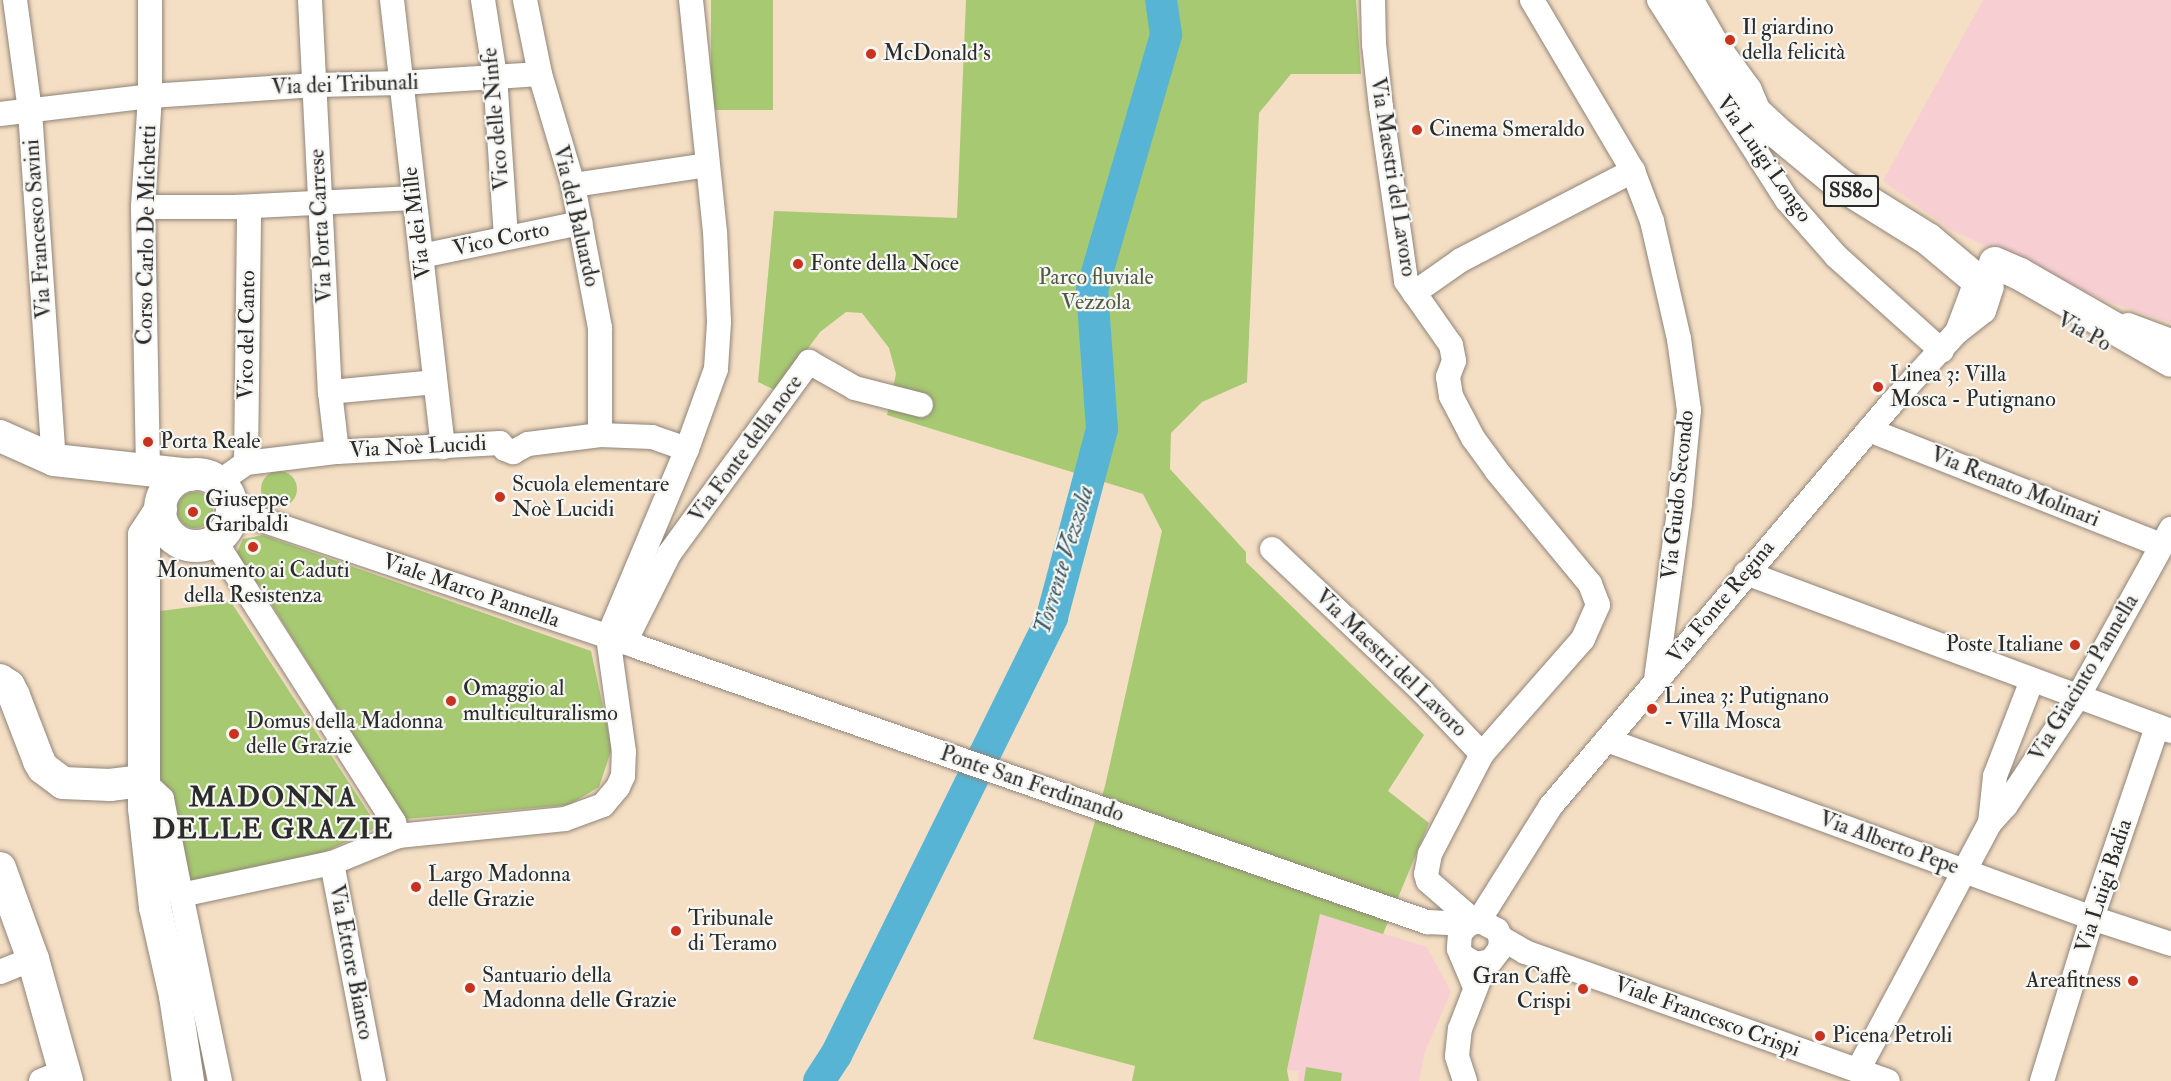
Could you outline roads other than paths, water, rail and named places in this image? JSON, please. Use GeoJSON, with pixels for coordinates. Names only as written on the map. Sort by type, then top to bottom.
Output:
{"type":"FeatureCollection","features":[{"type":"Feature","properties":{"kind":"main road","name":"SS80"},"geometry":{"type":"LineString","coordinates":[[1687,0],[1716,50],[1746,91],[1766,102],[1814,147],[1846,171],[1968,244],[1986,276],[2080,319],[2161,342]]}},
{"type":"Feature","properties":{"kind":"main road","name":"Via Po"},"geometry":{"type":"LineString","coordinates":[[2080,319],[2171,381]]}},
{"type":"Feature","properties":{"kind":"main road","name":"Via Po"},"geometry":{"type":"LineString","coordinates":[[2161,342],[2171,361]]}},
{"type":"Feature","properties":{"kind":"main road"},"geometry":{"type":"LineString","coordinates":[[1,439],[54,460],[146,486],[205,478],[228,495],[232,510],[227,528],[214,541],[200,546],[179,541],[164,524],[146,486]]}},
{"type":"Feature","properties":{"kind":"main road"},"geometry":{"type":"LineString","coordinates":[[146,486],[143,781],[155,907],[175,996],[188,1081]]}},
{"type":"Feature","properties":{"kind":"main road"},"geometry":{"type":"LineString","coordinates":[[146,570],[158,551],[179,541]]}},
{"type":"Feature","properties":{"kind":"main road"},"geometry":{"type":"LineString","coordinates":[[0,680],[9,686],[14,696],[43,768],[63,783],[110,786],[143,781]]}},
{"type":"Feature","properties":{"kind":"main road"},"geometry":{"type":"LineString","coordinates":[[0,868],[33,959],[58,1078]]}},
{"type":"Feature","properties":{"kind":"street","name":"Via Francesco Savini"},"geometry":{"type":"LineString","coordinates":[[15,0],[30,111],[54,460]]}},
{"type":"Feature","properties":{"kind":"street","name":"Corso Carlo De Michetti"},"geometry":{"type":"LineString","coordinates":[[146,486],[143,207],[150,96],[150,0]]}},
{"type":"Feature","properties":{"kind":"street","name":"Via Porta Carrese"},"geometry":{"type":"LineString","coordinates":[[310,0],[330,392],[337,452]]}},
{"type":"Feature","properties":{"kind":"street","name":"Via dei Mille"},"geometry":{"type":"LineString","coordinates":[[392,0],[443,447]]}},
{"type":"Feature","properties":{"kind":"street","name":"Vico delle Ninfe"},"geometry":{"type":"LineString","coordinates":[[483,0],[495,76],[506,238]]}},
{"type":"Feature","properties":{"kind":"street","name":"Via del Baluardo"},"geometry":{"type":"LineString","coordinates":[[525,0],[540,74],[573,185],[600,328],[600,435]]}},
{"type":"Feature","properties":{"kind":"street"},"geometry":{"type":"LineString","coordinates":[[332,863],[398,836],[564,819],[603,805],[618,788],[623,776],[624,642],[687,448],[716,369],[719,322],[715,232],[691,0]]}},
{"type":"Feature","properties":{"kind":"street","name":"Via Maestri del Lavoro"},"geometry":{"type":"LineString","coordinates":[[1373,0],[1374,44],[1401,255],[1407,281],[1451,345],[1454,360],[1448,377],[1451,396],[1473,438],[1496,470],[1590,584],[1598,605],[1583,639],[1482,754],[1430,854],[1426,874],[1432,886],[1480,939]]}},
{"type":"Feature","properties":{"kind":"street","name":"Via Guido Secondo"},"geometry":{"type":"LineString","coordinates":[[1532,0],[1633,171],[1654,232],[1679,339],[1689,410],[1680,504],[1656,680]]}},
{"type":"Feature","properties":{"kind":"street","name":"Via Luigi Longo"},"geometry":{"type":"LineString","coordinates":[[1659,0],[1787,200],[1836,256],[1942,351]]}},
{"type":"Feature","properties":{"kind":"street","name":"Via dei Tribunali"},"geometry":{"type":"LineString","coordinates":[[0,114],[150,96],[540,74]]}},
{"type":"Feature","properties":{"kind":"street"},"geometry":{"type":"LineString","coordinates":[[573,185],[707,165]]}},
{"type":"Feature","properties":{"kind":"street"},"geometry":{"type":"LineString","coordinates":[[1414,293],[1461,260],[1633,171]]}},
{"type":"Feature","properties":{"kind":"street"},"geometry":{"type":"LineString","coordinates":[[143,207],[249,207],[414,198]]}},
{"type":"Feature","properties":{"kind":"street","name":"Vico del Canto"},"geometry":{"type":"LineString","coordinates":[[246,463],[249,207]]}},
{"type":"Feature","properties":{"kind":"street","name":"Vico Corto"},"geometry":{"type":"LineString","coordinates":[[421,256],[581,223]]}},
{"type":"Feature","properties":{"kind":"street","name":"Via Fonte Regina"},"geometry":{"type":"LineString","coordinates":[[1465,1081],[1457,1056],[1460,1029],[1475,987],[1480,939],[1503,885],[1550,807],[1746,573],[1869,430],[1942,351],[1957,332],[1986,276]]}},
{"type":"Feature","properties":{"kind":"street","name":"Via Fonte della noce"},"geometry":{"type":"LineString","coordinates":[[624,642],[669,554],[809,362],[855,388],[921,405]]}},
{"type":"Feature","properties":{"kind":"street"},"geometry":{"type":"LineString","coordinates":[[330,392],[435,382]]}},
{"type":"Feature","properties":{"kind":"street","name":"Via Renato Molinari"},"geometry":{"type":"LineString","coordinates":[[1869,430],[2166,537]]}},
{"type":"Feature","properties":{"kind":"street","name":"Via Noè Lucidi"},"geometry":{"type":"LineString","coordinates":[[205,478],[246,463],[337,452],[500,443],[513,457],[528,444],[600,435],[652,437],[687,448]]}},
{"type":"Feature","properties":{"kind":"street","name":"Viale Marco Pannella"},"geometry":{"type":"LineString","coordinates":[[232,510],[624,642]]}},
{"type":"Feature","properties":{"kind":"street","name":"Via Giacinto Pannella"},"geometry":{"type":"LineString","coordinates":[[1858,1070],[1990,823],[2006,805],[2079,695],[2166,537]]}},
{"type":"Feature","properties":{"kind":"street"},"geometry":{"type":"LineString","coordinates":[[214,541],[394,822],[398,836]]}},
{"type":"Feature","properties":{"kind":"street","name":"Via Maestri del Lavoro"},"geometry":{"type":"LineString","coordinates":[[1272,549],[1422,690],[1482,754]]}},
{"type":"Feature","properties":{"kind":"street"},"geometry":{"type":"LineString","coordinates":[[1746,573],[2032,680],[2079,695],[2164,729]]}},
{"type":"Feature","properties":{"kind":"street","name":"Ponte San Ferdinando"},"geometry":{"type":"LineString","coordinates":[[624,642],[1480,939]]}},
{"type":"Feature","properties":{"kind":"street","name":"Via Giacinto Pannella"},"geometry":{"type":"LineString","coordinates":[[1990,823],[1995,776],[2032,680]]}},
{"type":"Feature","properties":{"kind":"street","name":"Via Luigi Badia"},"geometry":{"type":"LineString","coordinates":[[2042,1081],[2092,918],[2164,729]]}},
{"type":"Feature","properties":{"kind":"street","name":"Via Alberto Pepe"},"geometry":{"type":"LineString","coordinates":[[1607,740],[2092,918],[2171,944]]}},
{"type":"Feature","properties":{"kind":"street"},"geometry":{"type":"LineString","coordinates":[[143,781],[162,799],[220,1081]]}},
{"type":"Feature","properties":{"kind":"street","name":"Via Ettore Bianco"},"geometry":{"type":"LineString","coordinates":[[181,896],[332,863],[374,1081]]}},
{"type":"Feature","properties":{"kind":"street","name":"Viale Francesco Crispi"},"geometry":{"type":"LineString","coordinates":[[1480,939],[1525,952],[1888,1081]]}},
{"type":"Feature","properties":{"kind":"street"},"geometry":{"type":"LineString","coordinates":[[0,972],[33,959]]}},
{"type":"Feature","properties":{"kind":"waterway","name":"Torrente Vezzola"},"geometry":{"type":"LineString","coordinates":[[819,1081],[836,1055],[1052,617],[1102,429],[1092,290],[1166,35],[1161,0]]}},
{"type":"Feature","properties":{"kind":"place","name":"Il giardino della felicità"},"geometry":{"type":"Point","coordinates":[1730,40]}},
{"type":"Feature","properties":{"kind":"place","name":"McDonald's"},"geometry":{"type":"Point","coordinates":[871,54]}},
{"type":"Feature","properties":{"kind":"place","name":"Cinema Smeraldo"},"geometry":{"type":"Point","coordinates":[1417,130]}},
{"type":"Feature","properties":{"kind":"place","name":"Fonte della Noce"},"geometry":{"type":"Point","coordinates":[798,264]}},
{"type":"Feature","properties":{"kind":"place","name":"Linea 3: Villa Mosca - Putignano"},"geometry":{"type":"Point","coordinates":[1878,387]}},
{"type":"Feature","properties":{"kind":"place","name":"Porta Reale"},"geometry":{"type":"Point","coordinates":[148,442]}},
{"type":"Feature","properties":{"kind":"place","name":"Scuola elementare Noè Lucidi"},"geometry":{"type":"Point","coordinates":[500,497]}},
{"type":"Feature","properties":{"kind":"place","name":"Giuseppe Garibaldi"},"geometry":{"type":"Point","coordinates":[193,512]}},
{"type":"Feature","properties":{"kind":"place","name":"Monumento ai Caduti della Resistenza"},"geometry":{"type":"Point","coordinates":[253,547]}},
{"type":"Feature","properties":{"kind":"place","name":"Poste Italiane"},"geometry":{"type":"Point","coordinates":[2075,645]}},
{"type":"Feature","properties":{"kind":"place","name":"Omaggio al multiculturalismo"},"geometry":{"type":"Point","coordinates":[451,701]}},
{"type":"Feature","properties":{"kind":"place","name":"Linea 3: Putignano - Villa Mosca"},"geometry":{"type":"Point","coordinates":[1652,709]}},
{"type":"Feature","properties":{"kind":"place","name":"Domus della Madonna delle Grazie"},"geometry":{"type":"Point","coordinates":[234,734]}},
{"type":"Feature","properties":{"kind":"place","name":"Largo Madonna delle Grazie"},"geometry":{"type":"Point","coordinates":[416,887]}},
{"type":"Feature","properties":{"kind":"place","name":"Tribunale di Teramo"},"geometry":{"type":"Point","coordinates":[676,931]}},
{"type":"Feature","properties":{"kind":"place","name":"Areafitness"},"geometry":{"type":"Point","coordinates":[2133,981]}},
{"type":"Feature","properties":{"kind":"place","name":"Santuario della Madonna delle Grazie"},"geometry":{"type":"Point","coordinates":[470,988]}},
{"type":"Feature","properties":{"kind":"place","name":"Gran Caffè Crispi"},"geometry":{"type":"Point","coordinates":[1583,989]}},
{"type":"Feature","properties":{"kind":"place","name":"Picena Petroli"},"geometry":{"type":"Point","coordinates":[1820,1036]}},
{"type":"Feature","properties":{"kind":"district","name":"MADONNA DELLE GRAZIE"},"geometry":{"type":"Point","coordinates":[273,814]}},
{"type":"Feature","properties":{"kind":"park label","name":"Parco fluviale Vezzola"},"geometry":{"type":"Point","coordinates":[1096,290]}}]}
